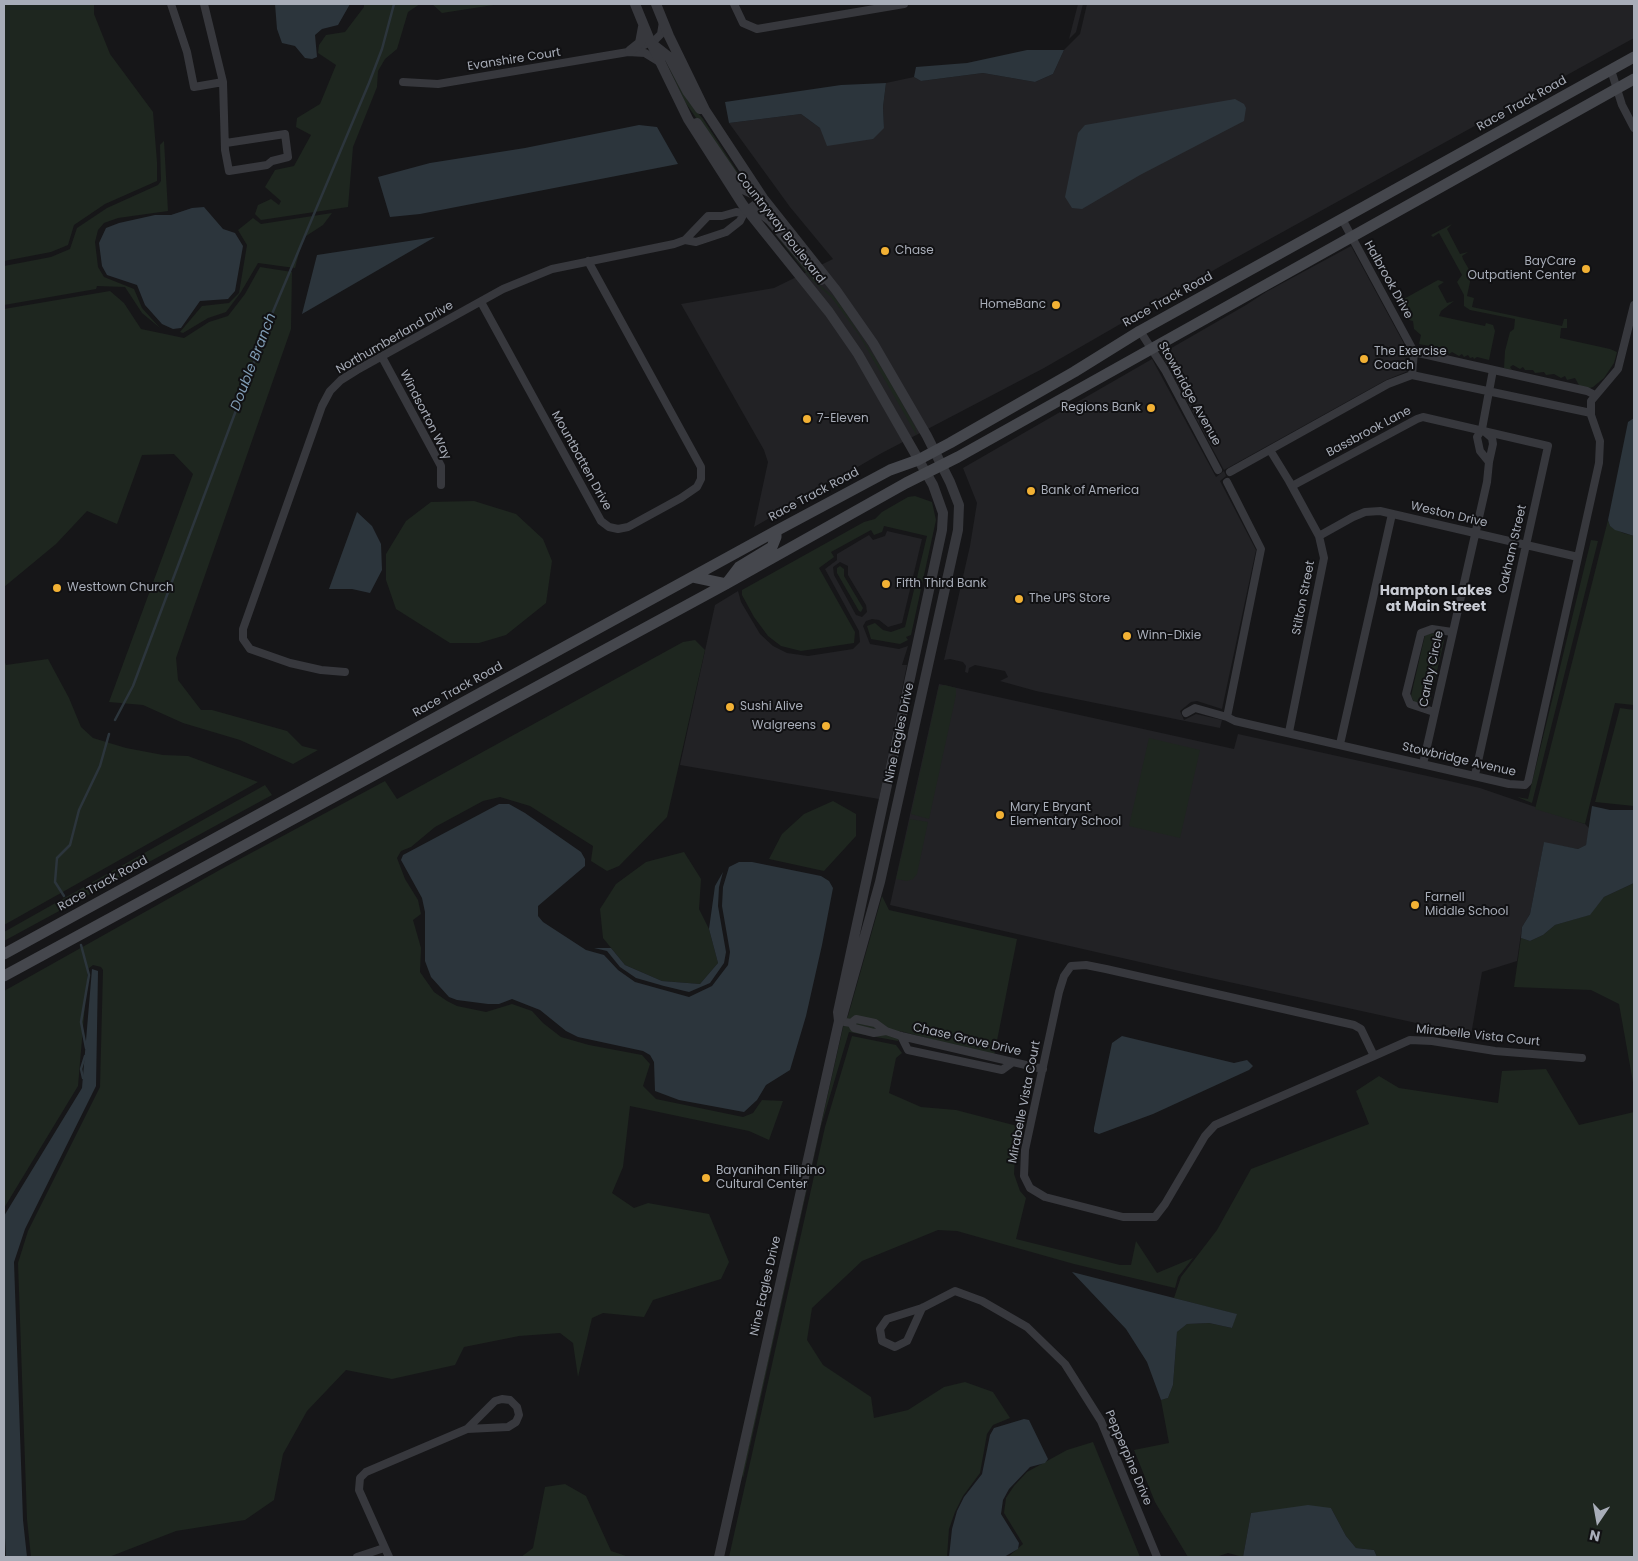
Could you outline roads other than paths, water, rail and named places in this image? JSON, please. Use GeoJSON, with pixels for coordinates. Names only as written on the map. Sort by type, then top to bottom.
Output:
{"type":"FeatureCollection","features":[{"type":"Feature","properties":{"kind":"main road","name":"Race Track Road"},"geometry":{"type":"LineString","coordinates":[[4,954],[776,531],[890,470],[918,460],[1074,372],[1140,331],[1634,58]]}},
{"type":"Feature","properties":{"kind":"main road"},"geometry":{"type":"LineString","coordinates":[[5,972],[98,924],[726,584],[1634,79]]}},
{"type":"Feature","properties":{"kind":"main road"},"geometry":{"type":"LineString","coordinates":[[726,584],[739,567],[772,546],[776,537],[776,531]]}},
{"type":"Feature","properties":{"kind":"main road"},"geometry":{"type":"LineString","coordinates":[[693,577],[726,584]]}},
{"type":"Feature","properties":{"kind":"main road"},"geometry":{"type":"LineString","coordinates":[[291,797],[302,814]]}},
{"type":"Feature","properties":{"kind":"street"},"geometry":{"type":"LineString","coordinates":[[171,4],[187,52],[194,87],[223,82]]}},
{"type":"Feature","properties":{"kind":"street"},"geometry":{"type":"LineString","coordinates":[[204,4],[223,82],[226,143],[229,171],[267,165],[272,161],[288,157],[285,134],[226,143]]}},
{"type":"Feature","properties":{"kind":"street","name":"Countryway Boulevard"},"geometry":{"type":"LineString","coordinates":[[635,4],[660,63],[679,101],[745,211],[819,299],[858,354],[918,460]]}},
{"type":"Feature","properties":{"kind":"street","name":"Countryway Boulevard"},"geometry":{"type":"LineString","coordinates":[[656,4],[711,120],[762,198],[839,294],[894,376],[934,451]]}},
{"type":"Feature","properties":{"kind":"street"},"geometry":{"type":"LineString","coordinates":[[734,4],[743,23],[757,30],[904,4]]}},
{"type":"Feature","properties":{"kind":"street"},"geometry":{"type":"LineString","coordinates":[[629,52],[642,39],[642,21]]}},
{"type":"Feature","properties":{"kind":"street"},"geometry":{"type":"LineString","coordinates":[[663,22],[661,34],[651,43],[669,57],[694,103],[711,120]]}},
{"type":"Feature","properties":{"kind":"street","name":"Evanshire Court"},"geometry":{"type":"LineString","coordinates":[[403,82],[438,84],[629,52],[651,43]]}},
{"type":"Feature","properties":{"kind":"street","name":"Evanshire Court"},"geometry":{"type":"LineString","coordinates":[[629,52],[645,53],[660,63]]}},
{"type":"Feature","properties":{"kind":"street"},"geometry":{"type":"LineString","coordinates":[[1611,70],[1622,106],[1634,128]]}},
{"type":"Feature","properties":{"kind":"street"},"geometry":{"type":"LineString","coordinates":[[679,101],[703,130],[738,184],[743,189],[762,198]]}},
{"type":"Feature","properties":{"kind":"street","name":"Northumberland Drive"},"geometry":{"type":"LineString","coordinates":[[345,672],[322,670],[250,649],[243,639],[243,629],[322,406],[330,392],[341,380],[503,289],[552,269],[685,240],[696,242],[726,232],[740,221],[745,211],[762,198]]}},
{"type":"Feature","properties":{"kind":"street"},"geometry":{"type":"LineString","coordinates":[[685,240],[708,216],[722,216],[736,212],[756,210],[765,215],[819,279],[839,294]]}},
{"type":"Feature","properties":{"kind":"street","name":"Halbrook Drive"},"geometry":{"type":"LineString","coordinates":[[1342,219],[1414,352]]}},
{"type":"Feature","properties":{"kind":"street","name":"Mountbatten Drive"},"geometry":{"type":"LineString","coordinates":[[481,302],[601,520],[609,527],[618,529],[628,527],[697,487],[701,479],[701,467],[588,261]]}},
{"type":"Feature","properties":{"kind":"street","name":"Stowbridge Avenue"},"geometry":{"type":"LineString","coordinates":[[1186,713],[1195,708],[1235,721],[1518,786],[1528,782],[1601,450],[1590,406],[1595,395],[1618,369],[1634,305]]}},
{"type":"Feature","properties":{"kind":"street","name":"Stowbridge Avenue"},"geometry":{"type":"LineString","coordinates":[[1140,331],[1165,370],[1218,470]]}},
{"type":"Feature","properties":{"kind":"street"},"geometry":{"type":"LineString","coordinates":[[1412,375],[1414,352],[1595,395]]}},
{"type":"Feature","properties":{"kind":"street","name":"Windsorton Way"},"geometry":{"type":"LineString","coordinates":[[382,357],[441,466],[442,485]]}},
{"type":"Feature","properties":{"kind":"street"},"geometry":{"type":"LineString","coordinates":[[1489,462],[1477,444],[1477,437],[1482,429],[1493,370]]}},
{"type":"Feature","properties":{"kind":"street"},"geometry":{"type":"LineString","coordinates":[[1230,472],[1388,384],[1412,375],[1591,413]]}},
{"type":"Feature","properties":{"kind":"street","name":"Bassbrook Lane"},"geometry":{"type":"LineString","coordinates":[[1292,486],[1423,417],[1482,429],[1548,446]]}},
{"type":"Feature","properties":{"kind":"street","name":"Carlby Circle"},"geometry":{"type":"LineString","coordinates":[[1423,764],[1474,532],[1487,482],[1493,444],[1492,438],[1482,429]]}},
{"type":"Feature","properties":{"kind":"street","name":"Oakham Street"},"geometry":{"type":"LineString","coordinates":[[1475,775],[1548,446]]}},
{"type":"Feature","properties":{"kind":"street","name":"Stilton Street"},"geometry":{"type":"LineString","coordinates":[[1270,450],[1319,536],[1324,558],[1289,732]]}},
{"type":"Feature","properties":{"kind":"street","name":"Nine Eagles Drive"},"geometry":{"type":"LineString","coordinates":[[839,1021],[844,1015],[880,882],[958,530],[959,506],[934,451]]}},
{"type":"Feature","properties":{"kind":"street","name":"Nine Eagles Drive"},"geometry":{"type":"LineString","coordinates":[[719,1557],[839,1021],[838,1012],[943,520],[941,504],[918,460]]}},
{"type":"Feature","properties":{"kind":"street"},"geometry":{"type":"LineString","coordinates":[[1227,482],[1261,549],[1227,717]]}},
{"type":"Feature","properties":{"kind":"street","name":"Weston Drive"},"geometry":{"type":"LineString","coordinates":[[1319,536],[1365,512],[1380,511],[1578,557]]}},
{"type":"Feature","properties":{"kind":"street"},"geometry":{"type":"LineString","coordinates":[[1340,744],[1392,514]]}},
{"type":"Feature","properties":{"kind":"street"},"geometry":{"type":"LineString","coordinates":[[1434,712],[1410,704],[1406,694],[1421,633],[1432,629],[1452,632]]}},
{"type":"Feature","properties":{"kind":"street"},"geometry":{"type":"LineString","coordinates":[[867,879],[880,882]]}},
{"type":"Feature","properties":{"kind":"street","name":"Mirabelle Vista Court"},"geometry":{"type":"LineString","coordinates":[[1374,1056],[1361,1029],[1354,1025],[1086,965],[1071,966],[1064,976],[1025,1150],[1023,1169],[1030,1188],[1045,1197],[1075,1206],[1123,1216],[1154,1217],[1165,1204],[1195,1152],[1215,1125],[1374,1056],[1410,1040],[1432,1041],[1496,1051],[1582,1058]]}},
{"type":"Feature","properties":{"kind":"street","name":"Chase Grove Drive"},"geometry":{"type":"LineString","coordinates":[[839,1021],[851,1024],[856,1019],[875,1023],[886,1031],[901,1036],[908,1050],[1002,1070],[1013,1062],[1043,1069]]}},
{"type":"Feature","properties":{"kind":"street","name":"Pepperpine Drive"},"geometry":{"type":"LineString","coordinates":[[922,1308],[907,1341],[895,1347],[886,1345],[882,1341],[880,1329],[888,1319],[922,1308],[945,1294],[954,1291],[982,1301],[1026,1327],[1065,1364],[1101,1421],[1157,1557]]}},
{"type":"Feature","properties":{"kind":"street"},"geometry":{"type":"LineString","coordinates":[[388,1557],[359,1490],[360,1478],[366,1472],[467,1429],[508,1427],[516,1422],[519,1415],[517,1407],[510,1400],[502,1399],[495,1401],[467,1429]]}},
{"type":"Feature","properties":{"kind":"street"},"geometry":{"type":"LineString","coordinates":[[357,1557],[384,1548]]}},
{"type":"Feature","properties":{"kind":"waterway","name":"Double Branch"},"geometry":{"type":"LineString","coordinates":[[115,720],[133,686],[272,314],[369,83],[382,49],[394,4]]}},
{"type":"Feature","properties":{"kind":"waterway","name":"Double Branch"},"geometry":{"type":"LineString","coordinates":[[64,896],[55,882],[57,858],[70,845],[79,810],[100,766],[109,734]]}},
{"type":"Feature","properties":{"kind":"waterway","name":"Double Branch"},"geometry":{"type":"LineString","coordinates":[[81,945],[89,975],[81,1022],[86,1048]]}},
{"type":"Feature","properties":{"kind":"waterway","name":"Double Branch"},"geometry":{"type":"LineString","coordinates":[[83,1078],[81,1069],[85,1056]]}},
{"type":"Feature","properties":{"kind":"place","name":"Chase"},"geometry":{"type":"Point","coordinates":[885,251]}},
{"type":"Feature","properties":{"kind":"place","name":"BayCare Outpatient Center"},"geometry":{"type":"Point","coordinates":[1586,269]}},
{"type":"Feature","properties":{"kind":"place","name":"HomeBanc"},"geometry":{"type":"Point","coordinates":[1056,305]}},
{"type":"Feature","properties":{"kind":"place","name":"The Exercise Coach"},"geometry":{"type":"Point","coordinates":[1364,359]}},
{"type":"Feature","properties":{"kind":"place","name":"Regions Bank"},"geometry":{"type":"Point","coordinates":[1151,408]}},
{"type":"Feature","properties":{"kind":"place","name":"7-Eleven"},"geometry":{"type":"Point","coordinates":[807,419]}},
{"type":"Feature","properties":{"kind":"place","name":"Bank of America"},"geometry":{"type":"Point","coordinates":[1031,491]}},
{"type":"Feature","properties":{"kind":"place","name":"Fifth Third Bank"},"geometry":{"type":"Point","coordinates":[886,584]}},
{"type":"Feature","properties":{"kind":"place","name":"Westtown Church"},"geometry":{"type":"Point","coordinates":[57,588]}},
{"type":"Feature","properties":{"kind":"place","name":"The UPS Store"},"geometry":{"type":"Point","coordinates":[1019,599]}},
{"type":"Feature","properties":{"kind":"place","name":"Winn-Dixie"},"geometry":{"type":"Point","coordinates":[1127,636]}},
{"type":"Feature","properties":{"kind":"place","name":"Sushi Alive"},"geometry":{"type":"Point","coordinates":[730,707]}},
{"type":"Feature","properties":{"kind":"place","name":"Walgreens"},"geometry":{"type":"Point","coordinates":[826,726]}},
{"type":"Feature","properties":{"kind":"place","name":"Mary E Bryant Elementary School"},"geometry":{"type":"Point","coordinates":[1000,815]}},
{"type":"Feature","properties":{"kind":"place","name":"Farnell Middle School"},"geometry":{"type":"Point","coordinates":[1415,905]}},
{"type":"Feature","properties":{"kind":"place","name":"Bayanihan Filipino Cultural Center"},"geometry":{"type":"Point","coordinates":[706,1178]}},
{"type":"Feature","properties":{"kind":"district","name":"Hampton Lakes at Main Street"},"geometry":{"type":"Point","coordinates":[1436,600]}}]}
